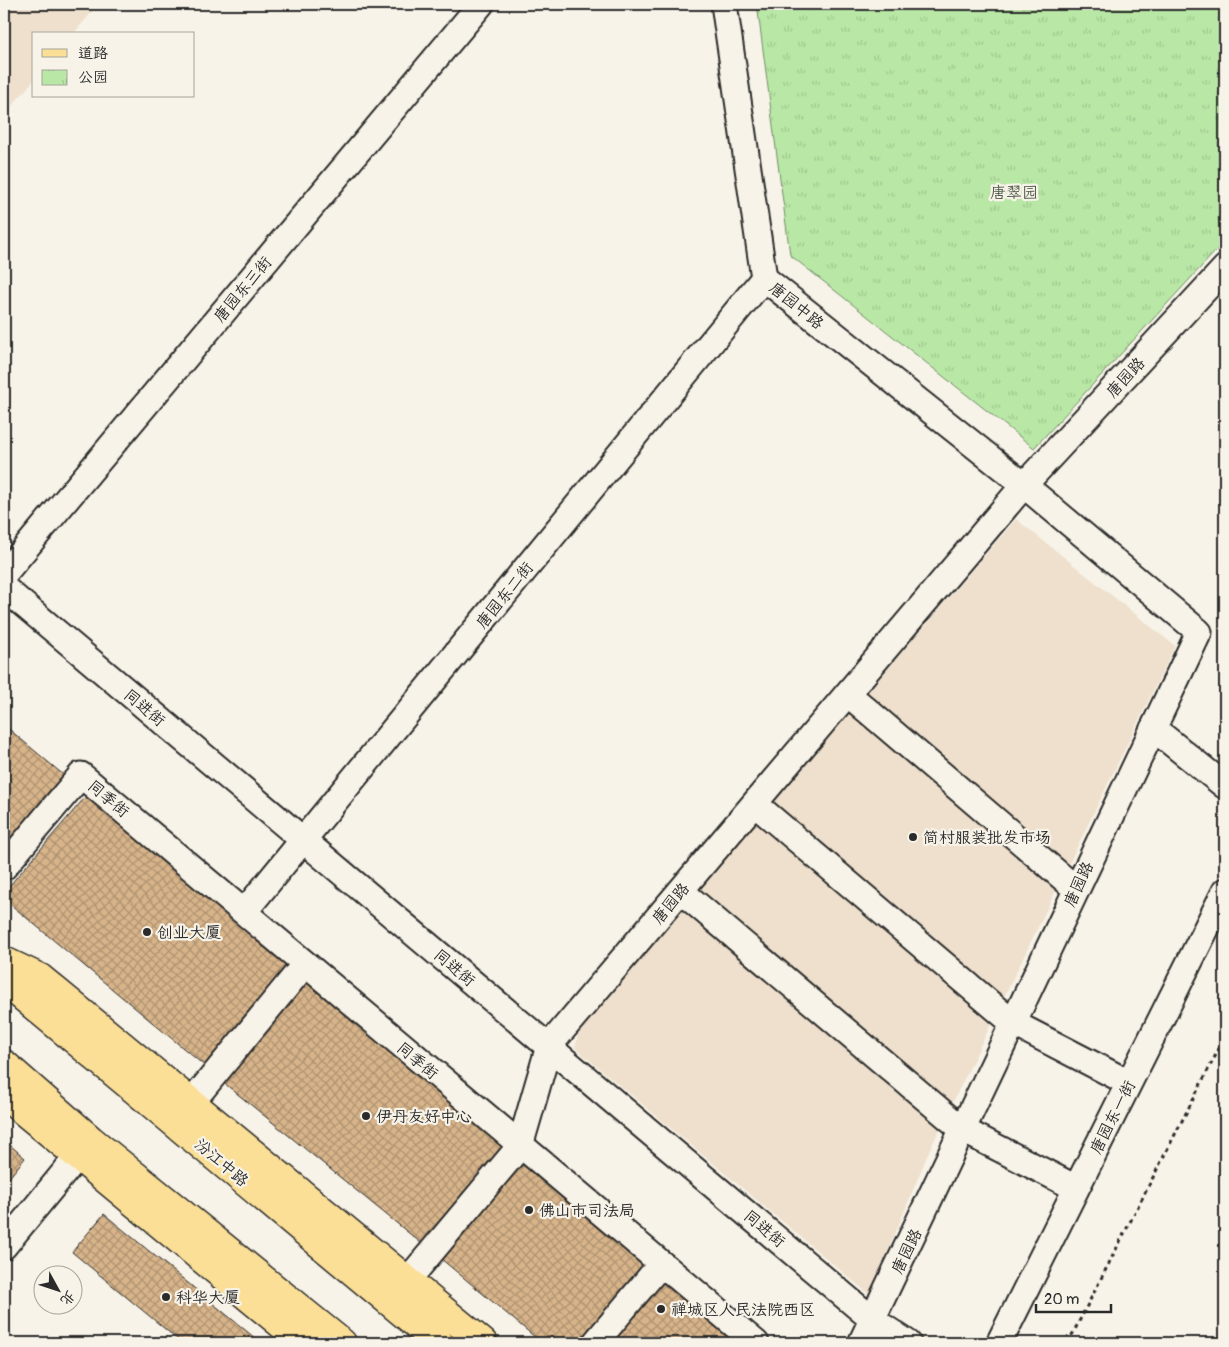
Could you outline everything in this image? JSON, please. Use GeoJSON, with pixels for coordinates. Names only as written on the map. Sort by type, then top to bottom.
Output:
{"type":"FeatureCollection","features":[{"type":"Feature","properties":{"kind":"main road"},"geometry":{"type":"LineString","coordinates":[[4,961],[40,978],[483,1343]]}},
{"type":"Feature","properties":{"kind":"main road","name":"汾江中路"},"geometry":{"type":"LineString","coordinates":[[4,981],[439,1343]]}},
{"type":"Feature","properties":{"kind":"main road"},"geometry":{"type":"LineString","coordinates":[[4,1064],[91,1140],[342,1343]]}},
{"type":"Feature","properties":{"kind":"main road"},"geometry":{"type":"LineString","coordinates":[[4,1095],[304,1343]]}},
{"type":"Feature","properties":{"kind":"street","name":"唐园东三街"},"geometry":{"type":"LineString","coordinates":[[4,574],[481,4]]}},
{"type":"Feature","properties":{"kind":"street","name":"唐园中路"},"geometry":{"type":"LineString","coordinates":[[724,4],[764,278],[1024,485]]}},
{"type":"Feature","properties":{"kind":"street","name":"唐园路"},"geometry":{"type":"LineString","coordinates":[[549,1046],[1024,485],[1225,268]]}},
{"type":"Feature","properties":{"kind":"street","name":"唐园东二街"},"geometry":{"type":"LineString","coordinates":[[244,912],[764,278]]}},
{"type":"Feature","properties":{"kind":"street","name":"唐园路"},"geometry":{"type":"LineString","coordinates":[[861,1343],[1199,632],[1024,485]]}},
{"type":"Feature","properties":{"kind":"street","name":"同进街"},"geometry":{"type":"LineString","coordinates":[[4,588],[873,1320],[908,1343]]}},
{"type":"Feature","properties":{"kind":"street"},"geometry":{"type":"LineString","coordinates":[[848,694],[1076,889]]}},
{"type":"Feature","properties":{"kind":"street"},"geometry":{"type":"LineString","coordinates":[[1153,728],[1225,786]]}},
{"type":"Feature","properties":{"kind":"street","name":"同季街"},"geometry":{"type":"LineString","coordinates":[[4,867],[81,775],[756,1343]]}},
{"type":"Feature","properties":{"kind":"street"},"geometry":{"type":"LineString","coordinates":[[755,804],[1013,1023],[1129,1083]]}},
{"type":"Feature","properties":{"kind":"street"},"geometry":{"type":"LineString","coordinates":[[681,891],[963,1130],[1076,1188]]}},
{"type":"Feature","properties":{"kind":"street","name":"唐园东一街"},"geometry":{"type":"LineString","coordinates":[[999,1343],[1225,891]]}},
{"type":"Feature","properties":{"kind":"street"},"geometry":{"type":"LineString","coordinates":[[191,1103],[305,964]]}},
{"type":"Feature","properties":{"kind":"street"},"geometry":{"type":"LineString","coordinates":[[408,1281],[520,1146],[549,1046]]}},
{"type":"Feature","properties":{"kind":"street"},"geometry":{"type":"LineString","coordinates":[[4,1246],[77,1157]]}},
{"type":"Feature","properties":{"kind":"street"},"geometry":{"type":"LineString","coordinates":[[595,1343],[661,1264]]}},
{"type":"Feature","properties":{"kind":"path"},"geometry":{"type":"LineString","coordinates":[[1068,1343],[1225,1037]]}},
{"type":"Feature","properties":{"kind":"shaded area"},"geometry":{"type":"Polygon","coordinates":[[[4,4],[91,4],[92,12],[75,32],[32,32],[32,82],[4,115],[4,4]]]}},
{"type":"Feature","properties":{"kind":"shaded area","name":"简村服装批发市场"},"geometry":{"type":"Polygon","coordinates":[[[1016,519],[1175,646],[929,1151],[870,1295],[575,1048],[580,1028],[1016,519]]]}},
{"type":"Feature","properties":{"kind":"green space","name":"唐翠园"},"geometry":{"type":"Polygon","coordinates":[[[757,4],[1225,4],[1225,241],[1034,448],[790,255],[757,4]]]}},
{"type":"Feature","properties":{"kind":"building"},"geometry":{"type":"Polygon","coordinates":[[[4,725],[66,777],[4,853],[4,725]]]}},
{"type":"Feature","properties":{"kind":"building","name":"创业大厦"},"geometry":{"type":"Polygon","coordinates":[[[87,795],[290,966],[206,1067],[4,899],[4,892],[87,795]]]}},
{"type":"Feature","properties":{"kind":"building","name":"伊丹友好中心"},"geometry":{"type":"Polygon","coordinates":[[[308,982],[507,1149],[426,1247],[224,1083],[308,982]]]}},
{"type":"Feature","properties":{"kind":"building"},"geometry":{"type":"Polygon","coordinates":[[[4,1140],[25,1158],[4,1184],[4,1140]]]}},
{"type":"Feature","properties":{"kind":"building","name":"佛山市司法局"},"geometry":{"type":"Polygon","coordinates":[[[520,1161],[647,1268],[584,1343],[542,1343],[440,1258],[520,1161]]]}},
{"type":"Feature","properties":{"kind":"building","name":"科华大厦"},"geometry":{"type":"Polygon","coordinates":[[[104,1214],[261,1343],[182,1343],[72,1252],[104,1214]]]}},
{"type":"Feature","properties":{"kind":"building","name":"禅城区人民法院西区"},"geometry":{"type":"Polygon","coordinates":[[[654,1275],[736,1343],[598,1343],[654,1275]]]}},
{"type":"Feature","properties":{"kind":"place","name":"简村服装批发市场"},"geometry":{"type":"Point","coordinates":[913,837]}},
{"type":"Feature","properties":{"kind":"place","name":"创业大厦"},"geometry":{"type":"Point","coordinates":[147,932]}},
{"type":"Feature","properties":{"kind":"place","name":"伊丹友好中心"},"geometry":{"type":"Point","coordinates":[366,1116]}},
{"type":"Feature","properties":{"kind":"place","name":"佛山市司法局"},"geometry":{"type":"Point","coordinates":[529,1210]}},
{"type":"Feature","properties":{"kind":"place","name":"科华大厦"},"geometry":{"type":"Point","coordinates":[166,1297]}},
{"type":"Feature","properties":{"kind":"place","name":"禅城区人民法院西区"},"geometry":{"type":"Point","coordinates":[661,1309]}}]}
